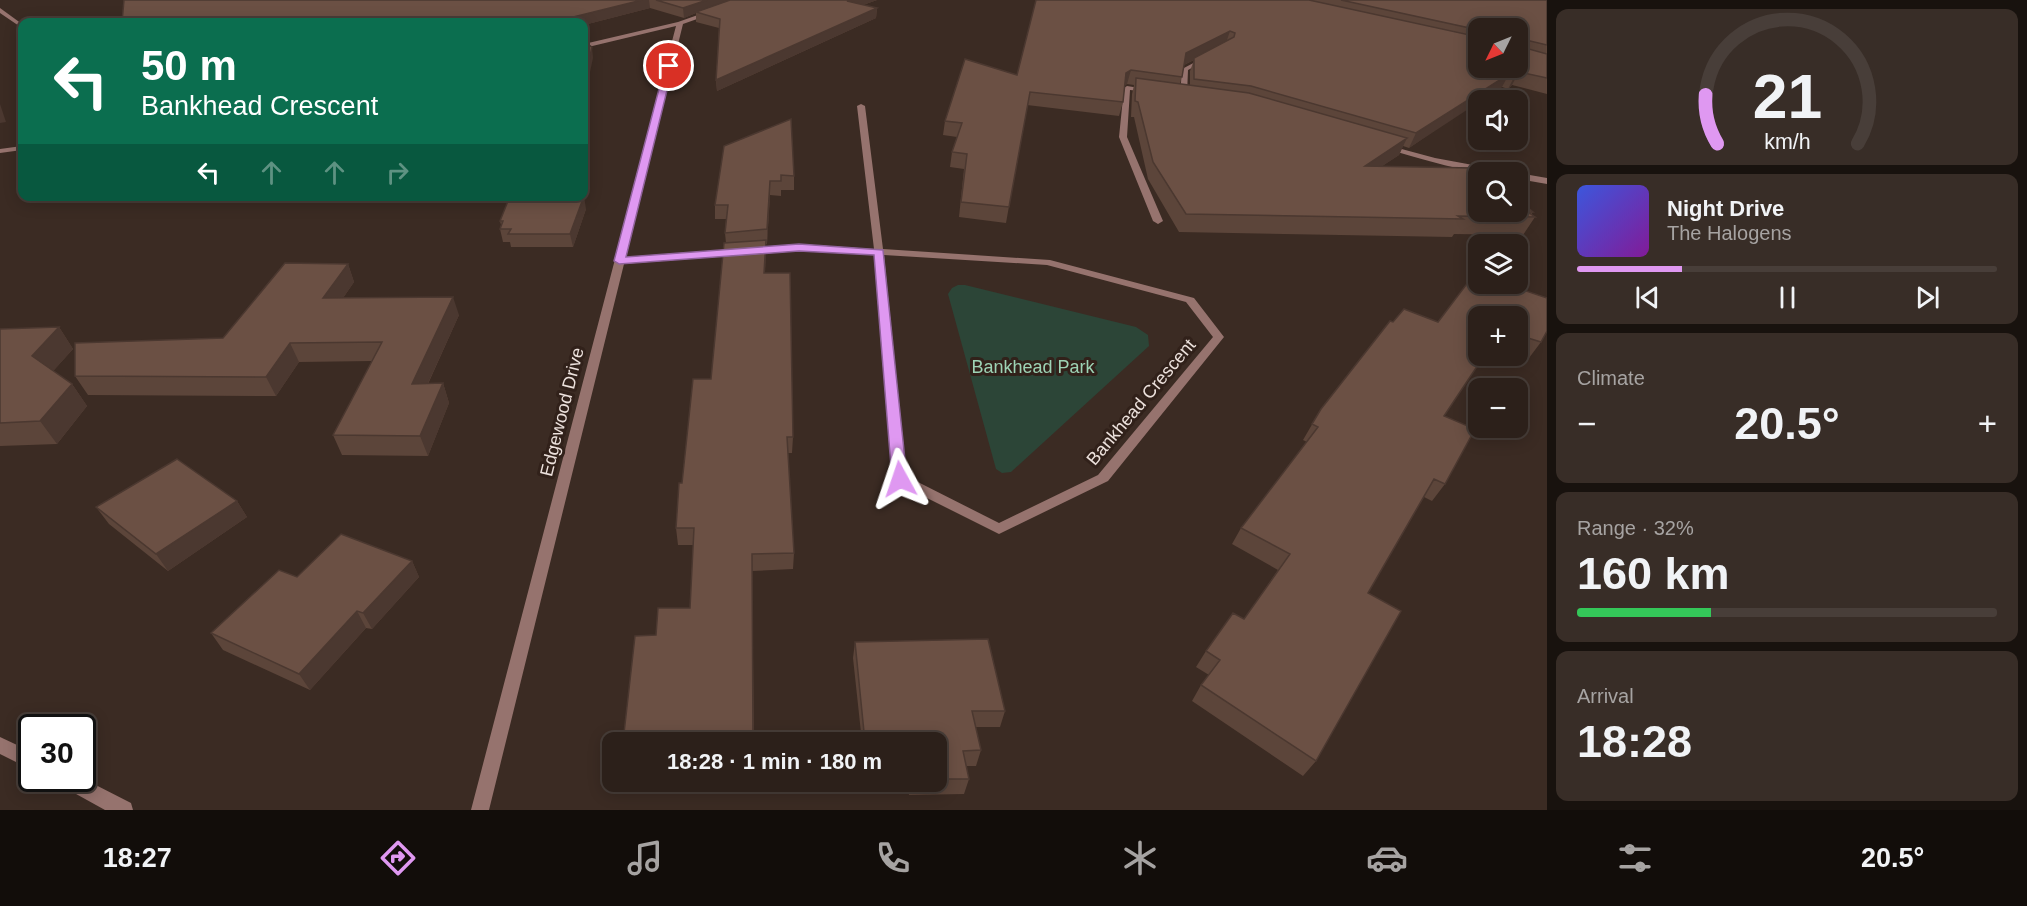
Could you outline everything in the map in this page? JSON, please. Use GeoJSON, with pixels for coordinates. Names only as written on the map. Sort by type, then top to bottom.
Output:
{"type":"FeatureCollection","features":[{"type":"Feature","properties":{"kind":"street"},"geometry":{"type":"LineString","coordinates":[[588,45],[680,23],[725,8]]}},
{"type":"Feature","properties":{"kind":"street"},"geometry":{"type":"LineString","coordinates":[[0,10],[18,23]]}},
{"type":"Feature","properties":{"kind":"street","name":"Edgewood Drive"},"geometry":{"type":"LineString","coordinates":[[480,810],[680,23]]}},
{"type":"Feature","properties":{"kind":"street"},"geometry":{"type":"LineString","coordinates":[[1183,94],[1185,69],[1217,53]]}},
{"type":"Feature","properties":{"kind":"street"},"geometry":{"type":"LineString","coordinates":[[1158,221],[1123,137],[1127,88],[1161,92]]}},
{"type":"Feature","properties":{"kind":"street"},"geometry":{"type":"LineString","coordinates":[[1172,93],[1193,96]]}},
{"type":"Feature","properties":{"kind":"street","name":"Bankhead Crescent"},"geometry":{"type":"LineString","coordinates":[[619,261],[799,248],[879,252],[1047,262],[1190,300],[1219,338],[1103,478],[999,529],[900,479],[879,252],[861,106]]}},
{"type":"Feature","properties":{"kind":"street"},"geometry":{"type":"LineString","coordinates":[[1378,144],[1434,160],[1468,166]]}},
{"type":"Feature","properties":{"kind":"street"},"geometry":{"type":"LineString","coordinates":[[0,151],[18,149]]}},
{"type":"Feature","properties":{"kind":"street"},"geometry":{"type":"LineString","coordinates":[[1528,178],[1547,181]]}},
{"type":"Feature","properties":{"kind":"street"},"geometry":{"type":"LineString","coordinates":[[0,745],[18,755]]}},
{"type":"Feature","properties":{"kind":"street"},"geometry":{"type":"LineString","coordinates":[[90,792],[124,810]]}},
{"type":"Feature","properties":{"kind":"green space","name":"Bankhead Park"},"geometry":{"type":"Polygon","coordinates":[[[958,285],[1136,327],[1148,335],[1149,346],[1011,472],[1002,473],[996,469],[948,294],[958,285]]]}},
{"type":"Feature","properties":{"kind":"building"},"geometry":{"type":"Polygon","coordinates":[[[124,0],[642,0],[569,18],[122,18],[124,0]]]}},
{"type":"Feature","properties":{"kind":"building"},"geometry":{"type":"Polygon","coordinates":[[[656,0],[707,0],[683,8],[656,0]]]}},
{"type":"Feature","properties":{"kind":"building"},"geometry":{"type":"Polygon","coordinates":[[[730,0],[851,0],[847,1],[877,8],[716,80],[720,19],[696,12],[730,0]]]}},
{"type":"Feature","properties":{"kind":"building"},"geometry":{"type":"Polygon","coordinates":[[[1036,0],[1309,0],[1468,35],[1468,78],[1503,78],[1484,90],[1468,90],[1468,100],[1416,133],[1251,86],[1194,79],[1194,58],[1234,37],[1235,33],[1230,31],[1186,53],[1182,77],[1131,70],[1126,73],[1123,102],[1030,92],[1009,207],[961,202],[967,154],[952,152],[962,123],[945,121],[965,59],[1017,75],[1036,0]]]}},
{"type":"Feature","properties":{"kind":"building"},"geometry":{"type":"Polygon","coordinates":[[[1341,0],[1547,0],[1547,45],[1528,40],[1528,18],[1468,18],[1468,28],[1341,0]]]}},
{"type":"Feature","properties":{"kind":"building"},"geometry":{"type":"Polygon","coordinates":[[[588,44],[592,47],[588,64],[588,44]]]}},
{"type":"Feature","properties":{"kind":"building"},"geometry":{"type":"Polygon","coordinates":[[[1528,49],[1547,54],[1547,78],[1528,74],[1528,49]]]}},
{"type":"Feature","properties":{"kind":"building"},"geometry":{"type":"Polygon","coordinates":[[[1136,78],[1249,93],[1407,138],[1365,166],[1468,168],[1468,216],[1458,216],[1463,219],[1186,214],[1153,162],[1138,102],[1135,101],[1136,78]]]}},
{"type":"Feature","properties":{"kind":"building"},"geometry":{"type":"Polygon","coordinates":[[[791,119],[794,176],[781,175],[781,181],[770,181],[767,229],[725,233],[728,205],[715,205],[724,146],[791,119]]]}},
{"type":"Feature","properties":{"kind":"building"},"geometry":{"type":"Polygon","coordinates":[[[508,201],[582,201],[570,234],[508,234],[511,229],[500,229],[503,221],[500,221],[508,201]]]}},
{"type":"Feature","properties":{"kind":"building"},"geometry":{"type":"Polygon","coordinates":[[[766,240],[764,273],[790,273],[793,437],[787,437],[794,553],[752,554],[753,732],[624,732],[635,636],[656,635],[658,608],[690,608],[694,528],[676,528],[679,483],[682,483],[693,379],[711,379],[724,243],[766,240]]]}},
{"type":"Feature","properties":{"kind":"building"},"geometry":{"type":"Polygon","coordinates":[[[285,263],[348,264],[323,298],[453,297],[412,384],[443,383],[420,436],[333,435],[382,342],[290,343],[266,377],[75,376],[75,343],[223,338],[285,263]]]}},
{"type":"Feature","properties":{"kind":"building"},"geometry":{"type":"Polygon","coordinates":[[[1468,282],[1468,294],[1528,294],[1528,292],[1547,298],[1547,331],[1541,342],[1528,338],[1528,306],[1468,306],[1468,366],[1477,366],[1444,416],[1468,426],[1468,438],[1470,438],[1445,484],[1434,479],[1368,593],[1401,611],[1316,761],[1201,685],[1220,660],[1206,651],[1233,613],[1244,619],[1290,554],[1241,528],[1318,427],[1312,424],[1321,409],[1390,321],[1393,322],[1404,309],[1438,322],[1468,282]]]}},
{"type":"Feature","properties":{"kind":"building"},"geometry":{"type":"Polygon","coordinates":[[[59,327],[32,356],[72,384],[40,421],[0,423],[0,329],[59,327]]]}},
{"type":"Feature","properties":{"kind":"building"},"geometry":{"type":"Polygon","coordinates":[[[177,459],[237,501],[156,554],[96,507],[177,459]]]}},
{"type":"Feature","properties":{"kind":"building"},"geometry":{"type":"Polygon","coordinates":[[[341,534],[412,561],[363,613],[357,611],[299,674],[211,633],[279,570],[297,577],[341,534]]]}},
{"type":"Feature","properties":{"kind":"building"},"geometry":{"type":"Polygon","coordinates":[[[988,639],[1005,711],[972,711],[981,750],[963,751],[969,779],[947,779],[947,732],[864,732],[855,642],[988,639]]]}},
{"type":"Feature","properties":{"kind":"route"},"geometry":{"type":"LineString","coordinates":[[669,66],[619,261],[799,248],[879,252],[900,479]]}}]}
